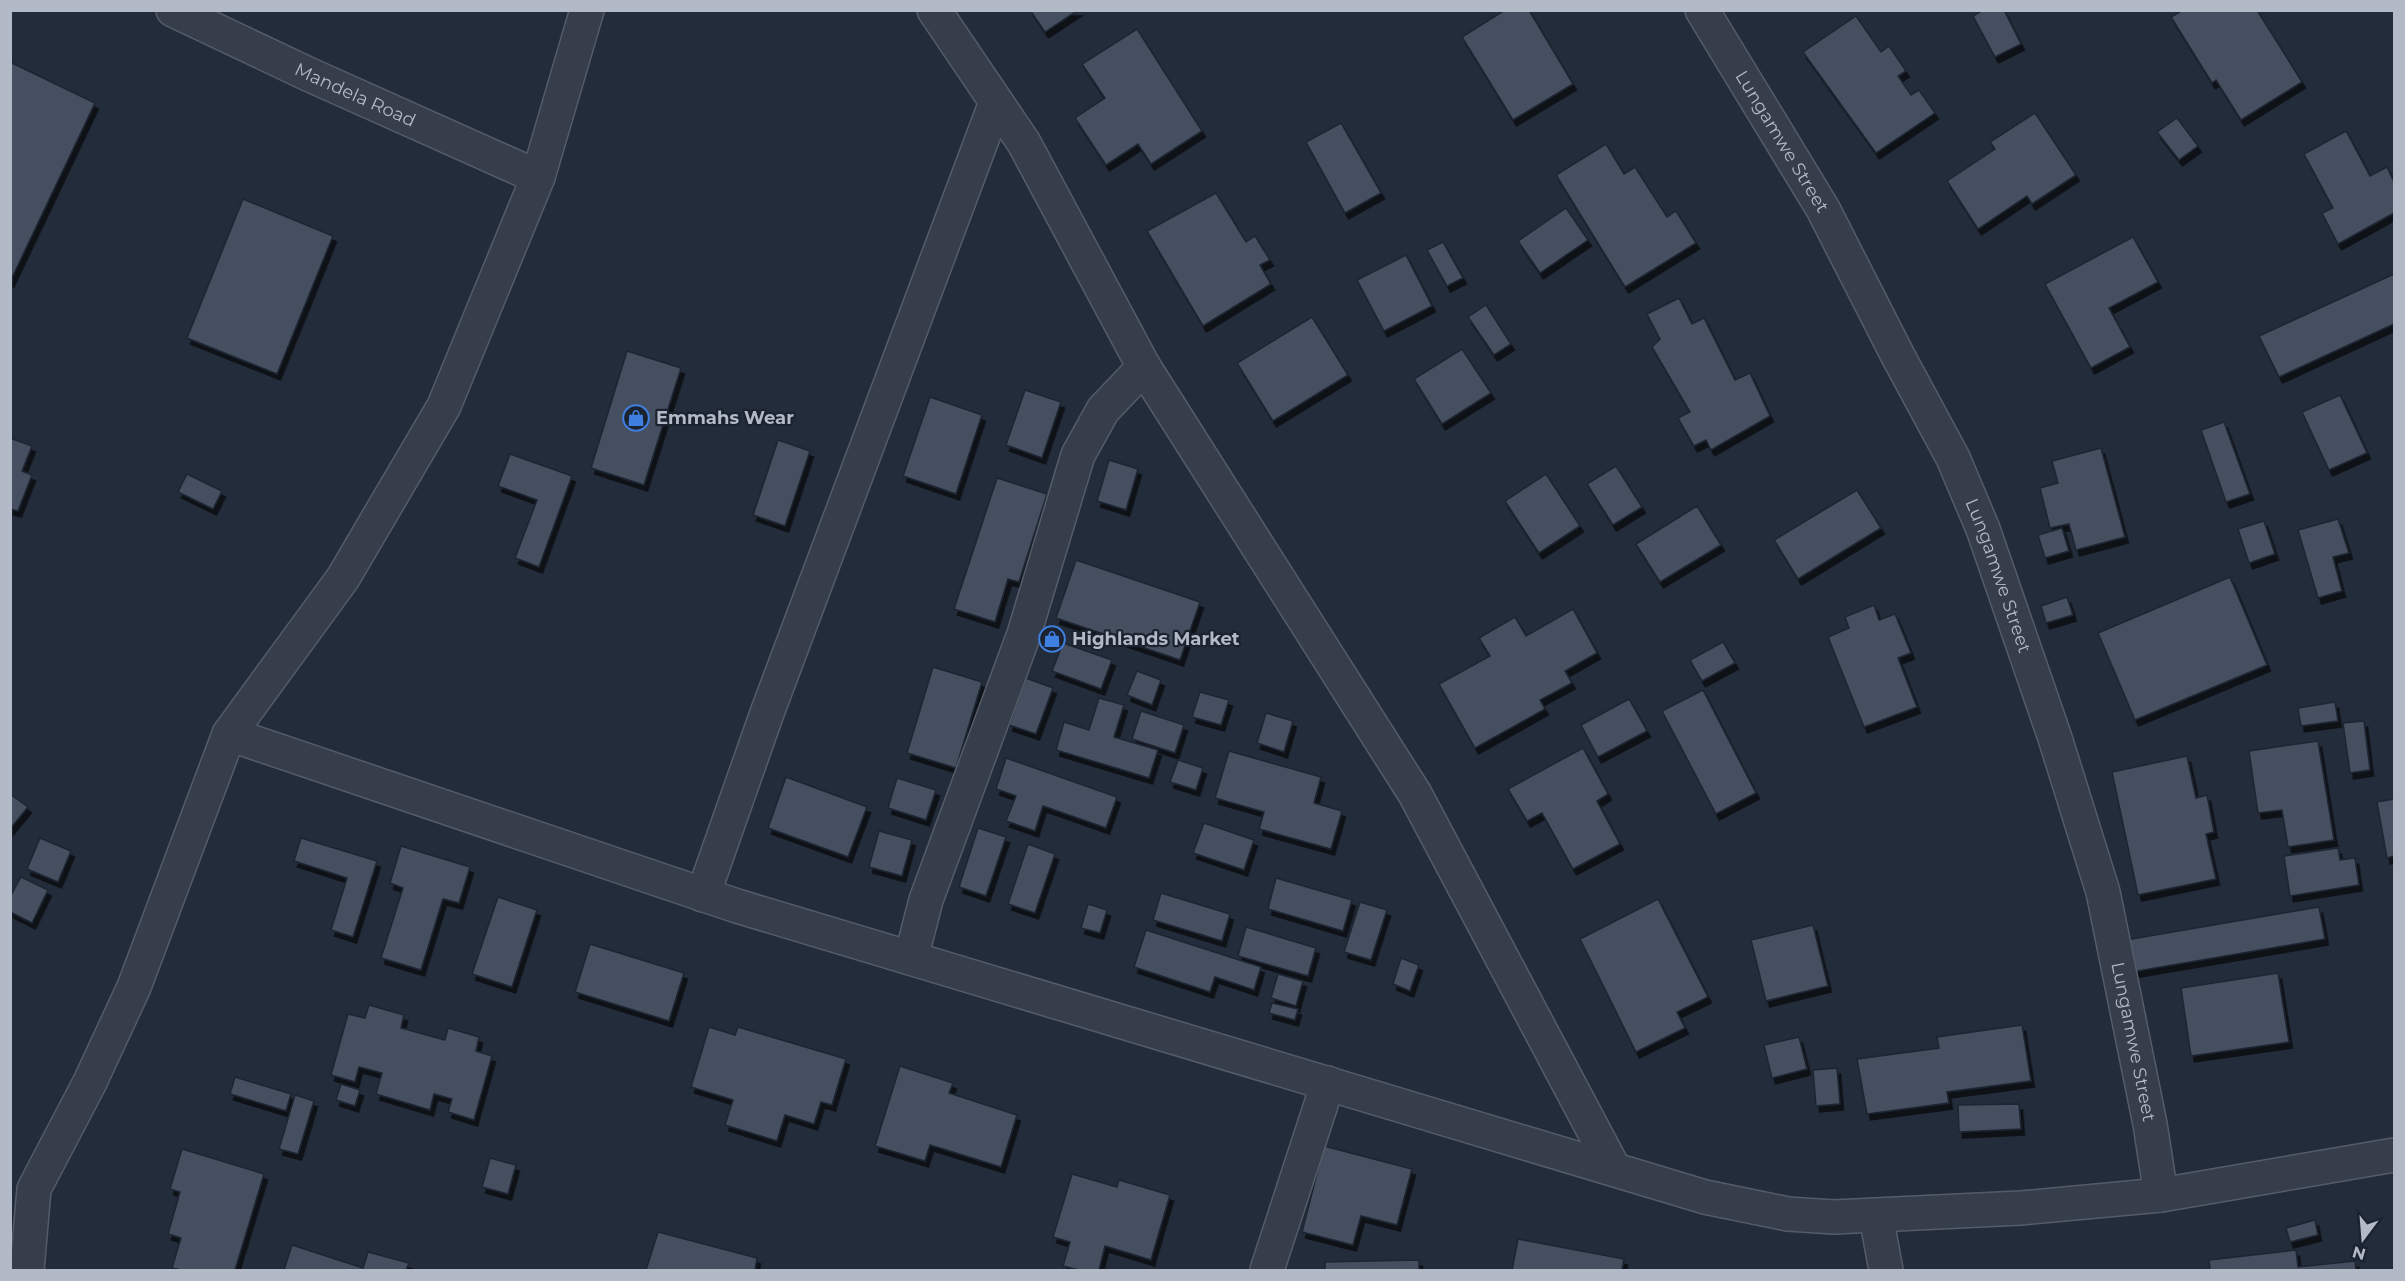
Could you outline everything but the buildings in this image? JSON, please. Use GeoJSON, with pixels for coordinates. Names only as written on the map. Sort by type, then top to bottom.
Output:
{"type":"FeatureCollection","features":[{"type":"Feature","properties":{"kind":"street","name":"Mandela Road"},"geometry":{"type":"LineString","coordinates":[[173,10],[308,74],[538,177]]}},
{"type":"Feature","properties":{"kind":"street"},"geometry":{"type":"LineString","coordinates":[[27,1270],[34,1189],[90,1082],[134,987],[229,734],[343,578],[444,406],[538,177],[588,10]]}},
{"type":"Feature","properties":{"kind":"street"},"geometry":{"type":"LineString","coordinates":[[934,10],[1023,143],[1144,367],[1415,794],[1614,1169]]}},
{"type":"Feature","properties":{"kind":"street","name":"Lungamwe Street"},"geometry":{"type":"LineString","coordinates":[[1702,10],[1824,209],[1898,356],[1953,458],[1983,529],[2055,738],[2103,892],[2150,1124],[2161,1195]]}},
{"type":"Feature","properties":{"kind":"street"},"geometry":{"type":"LineString","coordinates":[[703,895],[767,713],[996,102]]}},
{"type":"Feature","properties":{"kind":"street"},"geometry":{"type":"LineString","coordinates":[[911,958],[926,900],[1024,634],[1077,455],[1103,410],[1144,367]]}},
{"type":"Feature","properties":{"kind":"street"},"geometry":{"type":"LineString","coordinates":[[229,734],[703,895],[1705,1197],[1788,1214],[1834,1217],[1876,1216],[2021,1208],[2161,1195],[2394,1155]]}},
{"type":"Feature","properties":{"kind":"street"},"geometry":{"type":"LineString","coordinates":[[1268,1270],[1328,1083]]}},
{"type":"Feature","properties":{"kind":"street"},"geometry":{"type":"LineString","coordinates":[[1876,1216],[1886,1270]]}},
{"type":"Feature","properties":{"kind":"place","name":"Emmahs Wear"},"geometry":{"type":"Point","coordinates":[636,418]}},
{"type":"Feature","properties":{"kind":"place","name":"Highlands Market"},"geometry":{"type":"Point","coordinates":[1052,639]}}]}
